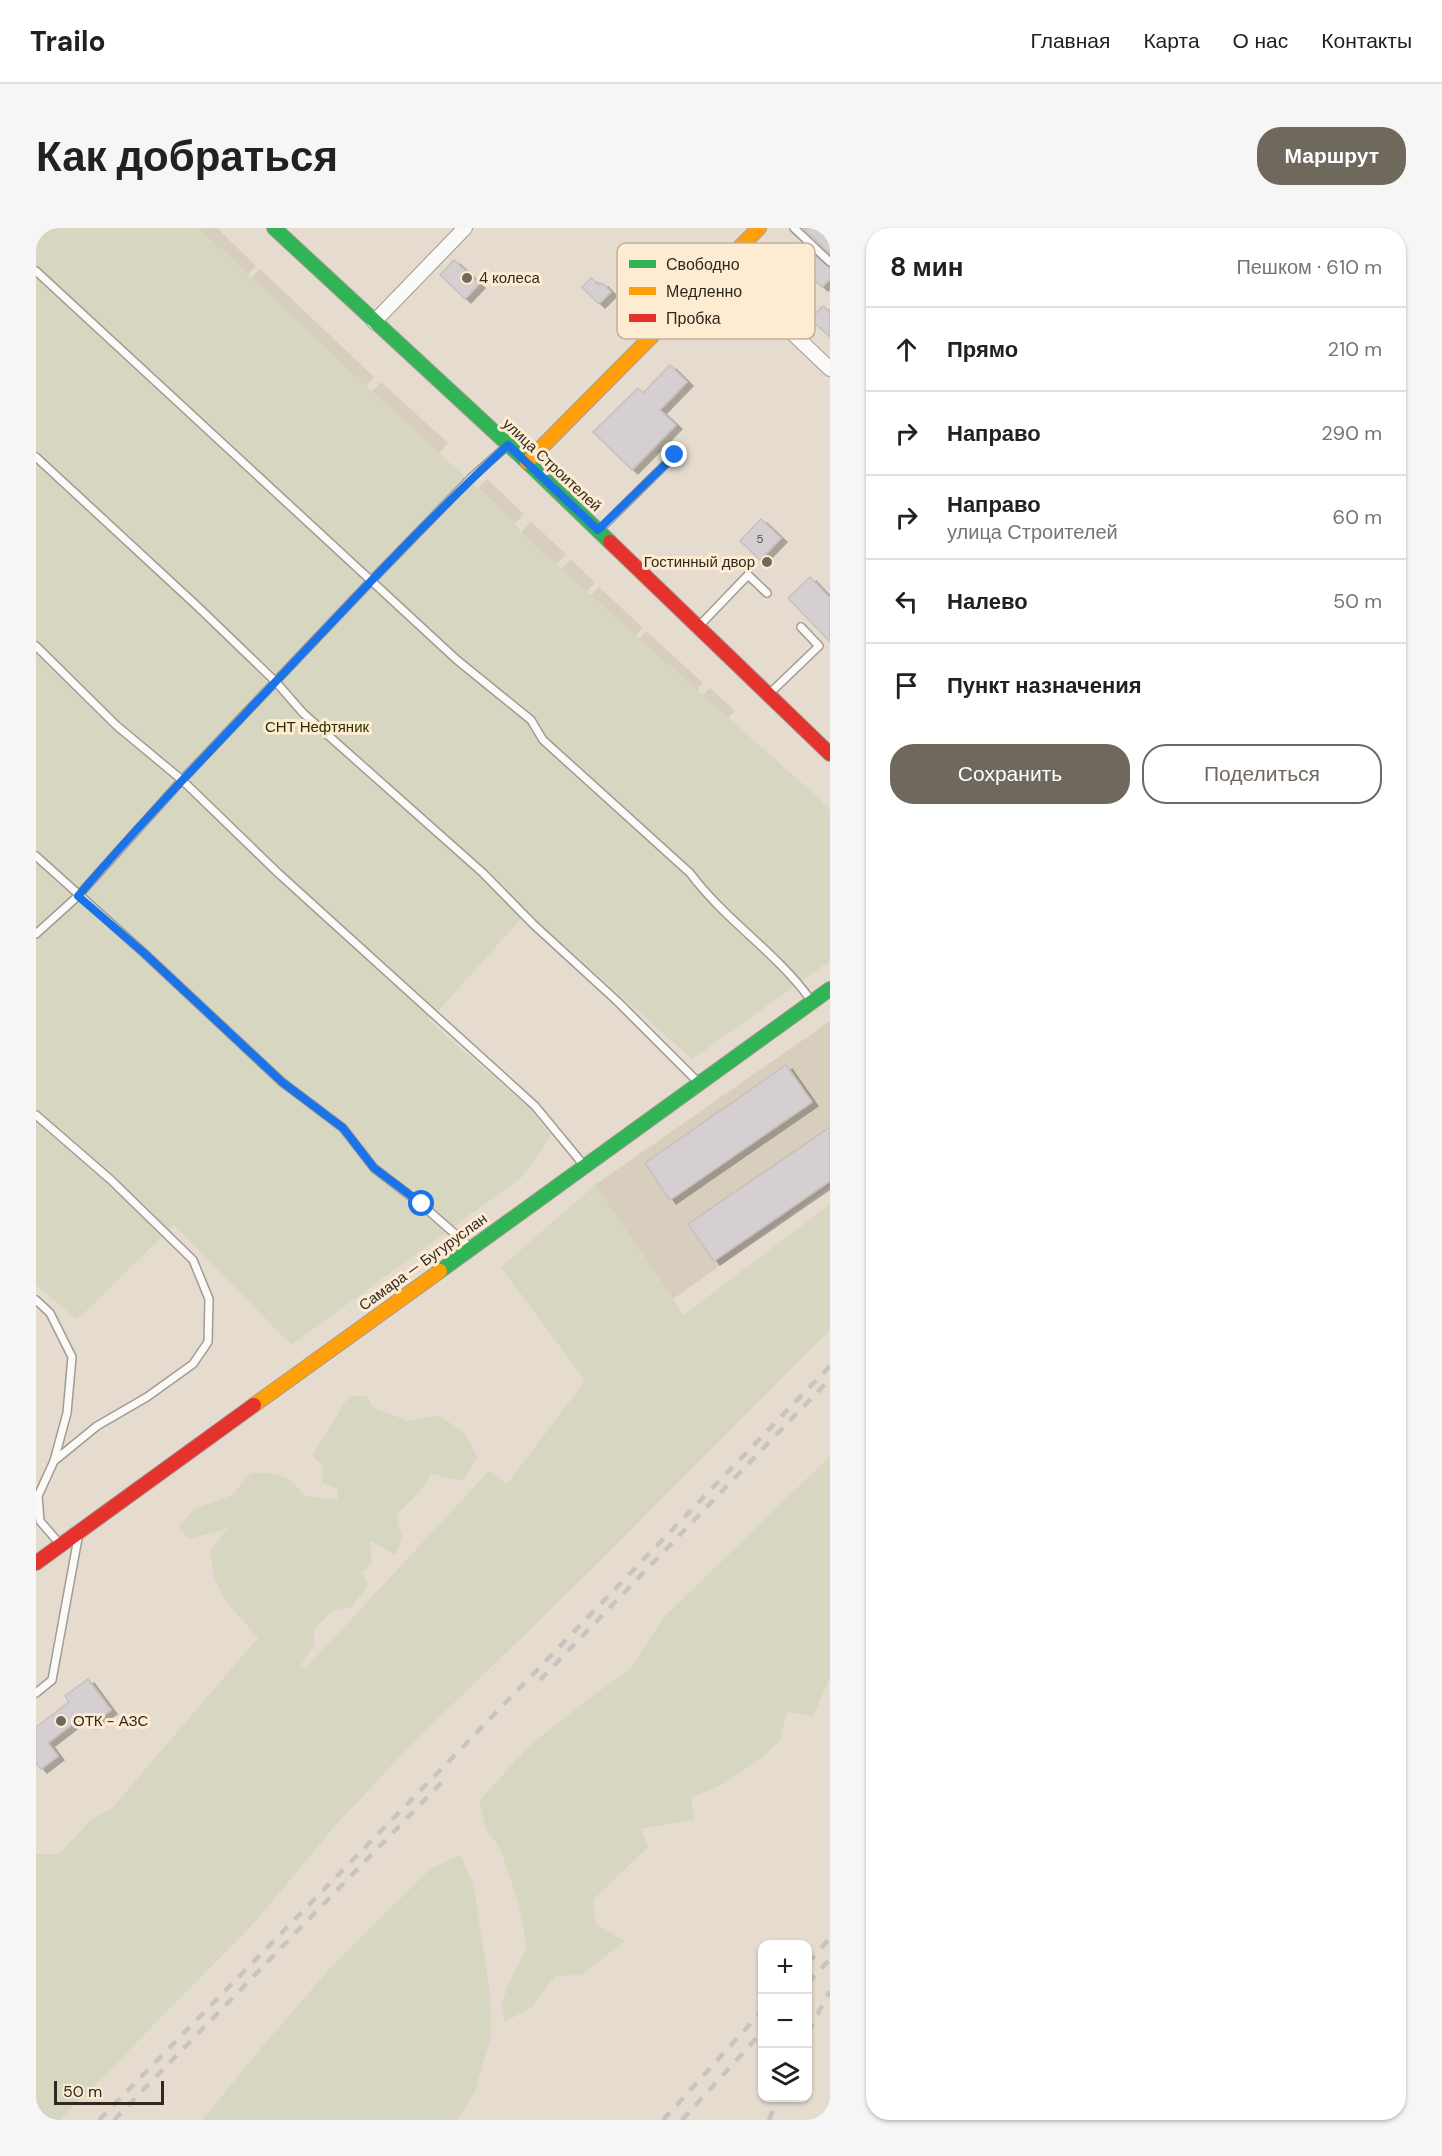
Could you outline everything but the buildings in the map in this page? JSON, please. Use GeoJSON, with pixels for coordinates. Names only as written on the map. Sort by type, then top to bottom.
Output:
{"type":"FeatureCollection","features":[{"type":"Feature","properties":{"kind":"street","name":"улица Строителей"},"geometry":{"type":"LineString","coordinates":[[274,228],[527,462],[830,754]]}},
{"type":"Feature","properties":{"kind":"street"},"geometry":{"type":"LineString","coordinates":[[374,322],[465,228]]}},
{"type":"Feature","properties":{"kind":"street"},"geometry":{"type":"LineString","coordinates":[[744,243],[759,228]]}},
{"type":"Feature","properties":{"kind":"street"},"geometry":{"type":"LineString","coordinates":[[527,462],[649,339]]}},
{"type":"Feature","properties":{"kind":"street"},"geometry":{"type":"LineString","coordinates":[[799,339],[830,369]]}},
{"type":"Feature","properties":{"kind":"street","name":"Самара — Бугуруслан"},"geometry":{"type":"LineString","coordinates":[[36,1563],[830,989]]}},
{"type":"Feature","properties":{"kind":"lane"},"geometry":{"type":"LineString","coordinates":[[794,228],[810,243]]}},
{"type":"Feature","properties":{"kind":"lane"},"geometry":{"type":"LineString","coordinates":[[815,248],[830,262]]}},
{"type":"Feature","properties":{"kind":"lane"},"geometry":{"type":"LineString","coordinates":[[36,271],[370,582],[457,660],[531,720],[543,740],[690,873],[707,895],[797,981],[812,1001]]}},
{"type":"Feature","properties":{"kind":"lane"},"geometry":{"type":"LineString","coordinates":[[36,934],[78,896],[182,780],[370,582],[472,477],[508,445]]}},
{"type":"Feature","properties":{"kind":"lane"},"geometry":{"type":"LineString","coordinates":[[598,530],[675,455]]}},
{"type":"Feature","properties":{"kind":"lane"},"geometry":{"type":"LineString","coordinates":[[36,457],[196,604],[276,682],[303,714],[483,873],[699,1083]]}},
{"type":"Feature","properties":{"kind":"lane"},"geometry":{"type":"LineString","coordinates":[[698,627],[748,575],[767,593]]}},
{"type":"Feature","properties":{"kind":"lane"},"geometry":{"type":"LineString","coordinates":[[768,695],[819,646],[801,627]]}},
{"type":"Feature","properties":{"kind":"lane"},"geometry":{"type":"LineString","coordinates":[[36,646],[117,726],[182,780],[278,873],[535,1106],[584,1165]]}},
{"type":"Feature","properties":{"kind":"lane"},"geometry":{"type":"LineString","coordinates":[[36,856],[282,1082],[343,1128],[374,1168],[422,1204],[470,1248]]}},
{"type":"Feature","properties":{"kind":"lane"},"geometry":{"type":"LineString","coordinates":[[36,1115],[111,1180],[193,1260],[209,1299],[208,1342],[193,1364],[147,1397],[98,1426],[54,1461]]}},
{"type":"Feature","properties":{"kind":"lane"},"geometry":{"type":"LineString","coordinates":[[36,1300],[50,1313],[72,1357],[67,1413],[54,1461],[38,1496],[40,1521],[61,1545]]}},
{"type":"Feature","properties":{"kind":"lane"},"geometry":{"type":"LineString","coordinates":[[36,1693],[52,1680],[79,1532]]}},
{"type":"Feature","properties":{"kind":"shaded area"},"geometry":{"type":"Polygon","coordinates":[[[198,228],[217,228],[256,266],[247,275],[198,228]]]}},
{"type":"Feature","properties":{"kind":"shaded area"},"geometry":{"type":"Polygon","coordinates":[[[260,269],[374,377],[364,388],[250,279],[260,269]]]}},
{"type":"Feature","properties":{"kind":"shaded area"},"geometry":{"type":"Polygon","coordinates":[[[381,382],[448,443],[439,453],[372,391],[381,382]]]}},
{"type":"Feature","properties":{"kind":"shaded area"},"geometry":{"type":"Polygon","coordinates":[[[487,479],[524,514],[515,523],[478,488],[487,479]]]}},
{"type":"Feature","properties":{"kind":"shaded area"},"geometry":{"type":"Polygon","coordinates":[[[531,522],[566,554],[556,565],[521,533],[531,522]]]}},
{"type":"Feature","properties":{"kind":"shaded area"},"geometry":{"type":"Polygon","coordinates":[[[571,559],[595,583],[585,593],[561,569],[571,559]]]}},
{"type":"Feature","properties":{"kind":"shaded area"},"geometry":{"type":"Polygon","coordinates":[[[599,587],[643,628],[634,637],[590,596],[599,587]]]}},
{"type":"Feature","properties":{"kind":"shaded area"},"geometry":{"type":"Polygon","coordinates":[[[646,631],[703,683],[695,692],[638,641],[646,631]]]}},
{"type":"Feature","properties":{"kind":"shaded area"},"geometry":{"type":"Polygon","coordinates":[[[710,688],[735,711],[726,720],[701,697],[710,688]]]}},
{"type":"Feature","properties":{"kind":"shaded area"},"geometry":{"type":"Polygon","coordinates":[[[830,1021],[830,1187],[673,1299],[595,1185],[830,1021]]]}},
{"type":"Feature","properties":{"kind":"green space","name":"СНТ Нефтяник"},"geometry":{"type":"Polygon","coordinates":[[[36,228],[199,228],[515,523],[521,533],[814,794],[830,811],[830,961],[692,1059],[527,912],[429,1021],[530,1109],[551,1136],[522,1177],[291,1345],[174,1225],[77,1320],[36,1285],[36,228]]]}},
{"type":"Feature","properties":{"kind":"green space"},"geometry":{"type":"Polygon","coordinates":[[[595,1185],[684,1315],[830,1204],[830,1330],[593,1568],[412,1744],[333,1828],[255,1922],[60,2120],[36,2120],[36,1854],[59,1854],[91,1820],[112,1808],[258,1638],[227,1602],[214,1575],[210,1550],[229,1528],[189,1539],[178,1528],[193,1510],[232,1495],[251,1473],[275,1474],[293,1483],[305,1496],[337,1500],[338,1489],[322,1483],[324,1467],[312,1455],[349,1396],[367,1396],[373,1408],[409,1421],[438,1415],[465,1433],[477,1457],[463,1481],[431,1474],[420,1491],[396,1515],[402,1537],[396,1555],[370,1541],[372,1563],[362,1572],[368,1585],[351,1608],[334,1609],[314,1629],[314,1646],[300,1666],[305,1669],[489,1471],[507,1484],[585,1381],[501,1267],[595,1185]]]}},
{"type":"Feature","properties":{"kind":"green space"},"geometry":{"type":"Polygon","coordinates":[[[830,1456],[830,1677],[813,1716],[787,1712],[780,1741],[761,1758],[723,1784],[691,1798],[694,1820],[641,1829],[648,1847],[593,1900],[596,1924],[625,1941],[581,1975],[555,1976],[532,2007],[505,2022],[501,2005],[527,1947],[518,1902],[500,1848],[486,1830],[479,1801],[529,1746],[631,1668],[664,1617],[830,1456]]]}},
{"type":"Feature","properties":{"kind":"green space"},"geometry":{"type":"Polygon","coordinates":[[[460,1855],[473,1883],[490,1991],[491,2035],[475,2092],[457,2120],[202,2120],[334,1964],[429,1870],[460,1855]]]}},
{"type":"Feature","properties":{"kind":"railway"},"geometry":{"type":"LineString","coordinates":[[99,2120],[830,1366]]}},
{"type":"Feature","properties":{"kind":"railway"},"geometry":{"type":"LineString","coordinates":[[540,1680],[830,1379]]}},
{"type":"Feature","properties":{"kind":"railway"},"geometry":{"type":"LineString","coordinates":[[114,2120],[444,1780]]}},
{"type":"Feature","properties":{"kind":"railway"},"geometry":{"type":"LineString","coordinates":[[812,1958],[830,1938]]}},
{"type":"Feature","properties":{"kind":"railway"},"geometry":{"type":"LineString","coordinates":[[812,1979],[830,1959]]}},
{"type":"Feature","properties":{"kind":"railway"},"geometry":{"type":"LineString","coordinates":[[812,2025],[830,1991]]}},
{"type":"Feature","properties":{"kind":"railway"},"geometry":{"type":"LineString","coordinates":[[663,2120],[758,2015]]}},
{"type":"Feature","properties":{"kind":"railway"},"geometry":{"type":"LineString","coordinates":[[682,2120],[758,2036]]}},
{"type":"Feature","properties":{"kind":"railway"},"geometry":{"type":"LineString","coordinates":[[769,2120],[776,2102]]}},
{"type":"Feature","properties":{"kind":"traffic: fast"},"geometry":{"type":"LineString","coordinates":[[274,228],[610,542]]}},
{"type":"Feature","properties":{"kind":"traffic: fast"},"geometry":{"type":"LineString","coordinates":[[440,1271],[830,989]]}},
{"type":"Feature","properties":{"kind":"traffic: slow"},"geometry":{"type":"LineString","coordinates":[[744,243],[759,228]]}},
{"type":"Feature","properties":{"kind":"traffic: slow"},"geometry":{"type":"LineString","coordinates":[[527,462],[649,339]]}},
{"type":"Feature","properties":{"kind":"traffic: slow"},"geometry":{"type":"LineString","coordinates":[[254,1405],[440,1271]]}},
{"type":"Feature","properties":{"kind":"traffic: jam"},"geometry":{"type":"LineString","coordinates":[[610,542],[830,754]]}},
{"type":"Feature","properties":{"kind":"traffic: jam"},"geometry":{"type":"LineString","coordinates":[[36,1563],[254,1405]]}},
{"type":"Feature","properties":{"kind":"place","name":"4 колеса"},"geometry":{"type":"Point","coordinates":[467,278]}},
{"type":"Feature","properties":{"kind":"place","name":"Гостинный двор"},"geometry":{"type":"Point","coordinates":[767,562]}},
{"type":"Feature","properties":{"kind":"place","name":"ОТК - АЗС"},"geometry":{"type":"Point","coordinates":[61,1721]}},
{"type":"Feature","properties":{"kind":"route"},"geometry":{"type":"LineString","coordinates":[[422,1204],[374,1168],[343,1128],[282,1082],[144,953],[78,896],[182,780],[370,582],[472,477],[508,445],[598,530],[675,455]]}}]}
